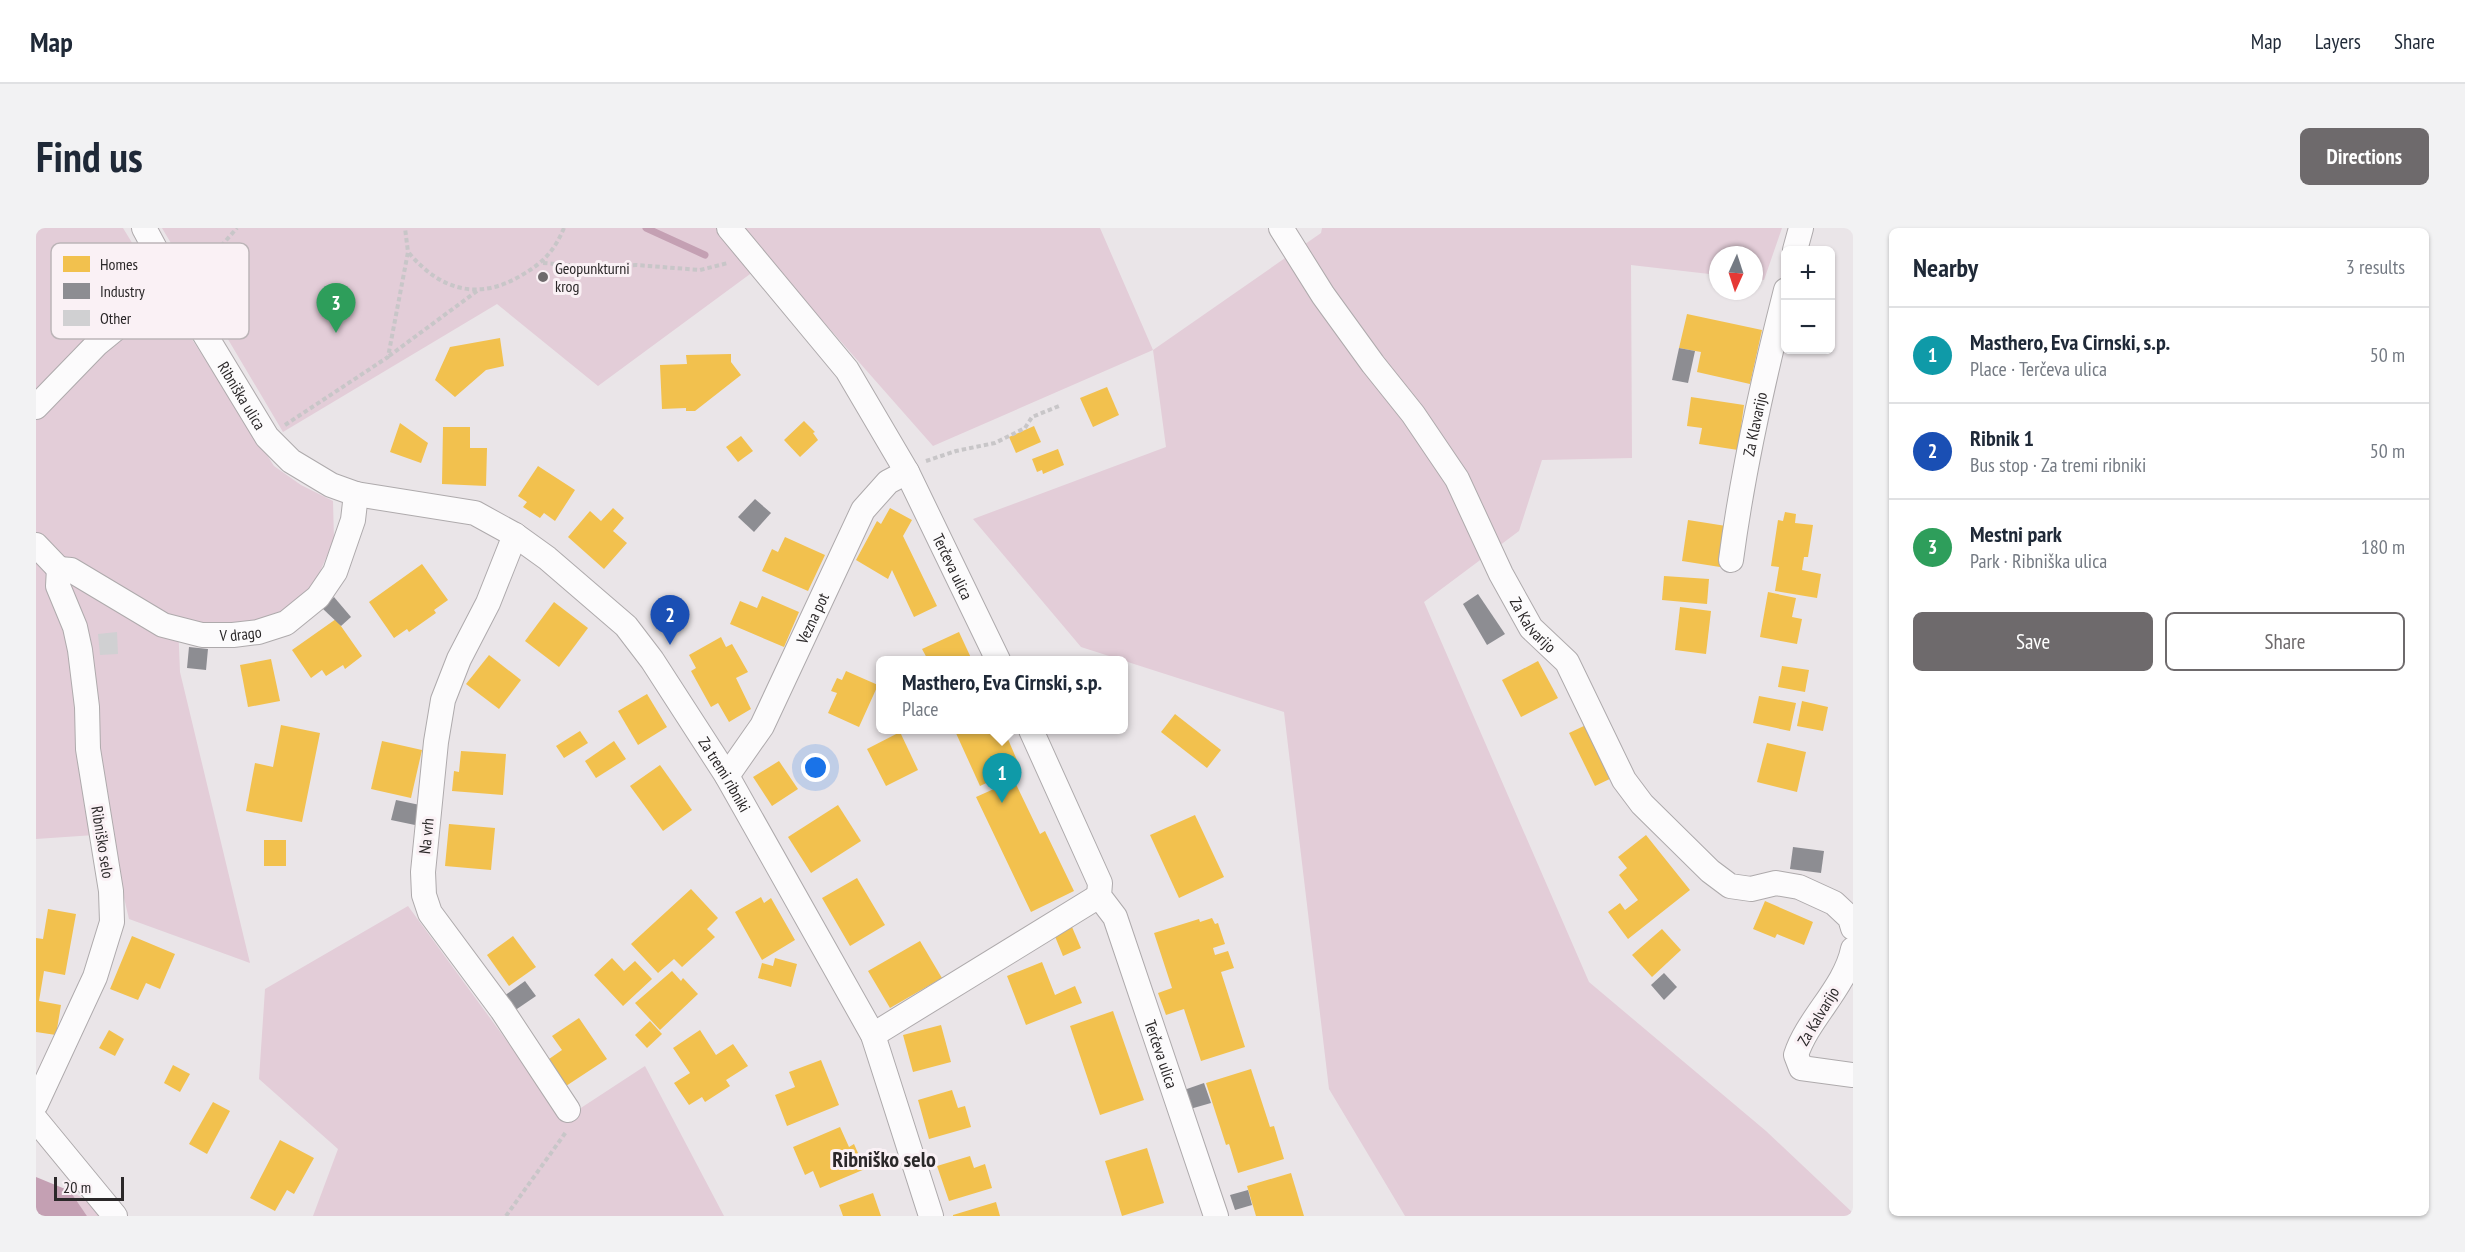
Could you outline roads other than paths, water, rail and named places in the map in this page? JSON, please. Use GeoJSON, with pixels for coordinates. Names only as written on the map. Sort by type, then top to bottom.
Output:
{"type":"FeatureCollection","features":[{"type":"Feature","properties":{"kind":"street","name":"Ribniška ulica"},"geometry":{"type":"LineString","coordinates":[[144,228],[152,243]]}},
{"type":"Feature","properties":{"kind":"street","name":"Terčeva ulica"},"geometry":{"type":"LineString","coordinates":[[729,228],[847,370],[907,472],[996,656]]}},
{"type":"Feature","properties":{"kind":"street","name":"Za Kalvarijo"},"geometry":{"type":"LineString","coordinates":[[1281,228],[1323,295],[1413,414],[1457,479],[1501,574],[1531,628],[1567,662],[1624,780],[1642,804],[1710,871],[1730,886],[1751,889],[1776,883],[1799,887],[1834,903],[1850,918],[1853,928]]}},
{"type":"Feature","properties":{"kind":"street"},"geometry":{"type":"LineString","coordinates":[[1796,246],[1801,228]]}},
{"type":"Feature","properties":{"kind":"street","name":"Za Klavarijo"},"geometry":{"type":"LineString","coordinates":[[1731,560],[1739,498],[1759,393],[1782,300]]}},
{"type":"Feature","properties":{"kind":"street"},"geometry":{"type":"LineString","coordinates":[[36,407],[103,339]]}},
{"type":"Feature","properties":{"kind":"street","name":"Ribniška ulica"},"geometry":{"type":"LineString","coordinates":[[208,339],[267,437],[291,461],[331,484],[356,494]]}},
{"type":"Feature","properties":{"kind":"street","name":"Vezna pot"},"geometry":{"type":"LineString","coordinates":[[727,776],[762,726],[863,510],[888,482],[907,472]]}},
{"type":"Feature","properties":{"kind":"street","name":"Za tremi ribniki"},"geometry":{"type":"LineString","coordinates":[[356,494],[475,513],[515,535],[547,558],[626,626],[687,711],[707,747],[727,776],[873,1035],[931,1216]]}},
{"type":"Feature","properties":{"kind":"street","name":"V drago"},"geometry":{"type":"LineString","coordinates":[[59,569],[71,570],[163,625],[202,635],[258,632],[286,623],[318,597],[335,572],[353,520],[356,494]]}},
{"type":"Feature","properties":{"kind":"street","name":"Na vrh"},"geometry":{"type":"LineString","coordinates":[[515,535],[488,603],[459,659],[443,700],[425,843],[424,895],[430,913],[502,1010],[567,1110]]}},
{"type":"Feature","properties":{"kind":"street"},"geometry":{"type":"LineString","coordinates":[[36,545],[59,569]]}},
{"type":"Feature","properties":{"kind":"street","name":"Ribniško selo"},"geometry":{"type":"LineString","coordinates":[[36,1104],[95,977],[112,922],[111,891],[88,749],[87,707],[81,650],[75,627],[58,586],[59,569]]}},
{"type":"Feature","properties":{"kind":"street","name":"Terčeva ulica"},"geometry":{"type":"LineString","coordinates":[[1033,734],[1100,883],[1099,896],[1115,917],[1216,1216]]}},
{"type":"Feature","properties":{"kind":"street"},"geometry":{"type":"LineString","coordinates":[[873,1035],[1099,896]]}},
{"type":"Feature","properties":{"kind":"street","name":"Za Kalvarijo"},"geometry":{"type":"LineString","coordinates":[[1853,949],[1840,979],[1800,1042],[1796,1055],[1801,1068],[1853,1075]]}},
{"type":"Feature","properties":{"kind":"street"},"geometry":{"type":"LineString","coordinates":[[36,1119],[115,1216]]}},
{"type":"Feature","properties":{"kind":"waterway"},"geometry":{"type":"LineString","coordinates":[[646,228],[705,255]]}},
{"type":"Feature","properties":{"kind":"place","name":"Geopunkturni krog"},"geometry":{"type":"Point","coordinates":[543,277]}},
{"type":"Feature","properties":{"kind":"place","name":"Mestni park"},"geometry":{"type":"Point","coordinates":[336,333]}},
{"type":"Feature","properties":{"kind":"place","name":"Ribnik 1"},"geometry":{"type":"Point","coordinates":[670,645]}},
{"type":"Feature","properties":{"kind":"place","name":"Masthero, Eva Cirnski, s.p."},"geometry":{"type":"Point","coordinates":[1002,803]}},
{"type":"Feature","properties":{"kind":"district","name":"Ribniško selo"},"geometry":{"type":"Point","coordinates":[884,1159]}}]}
